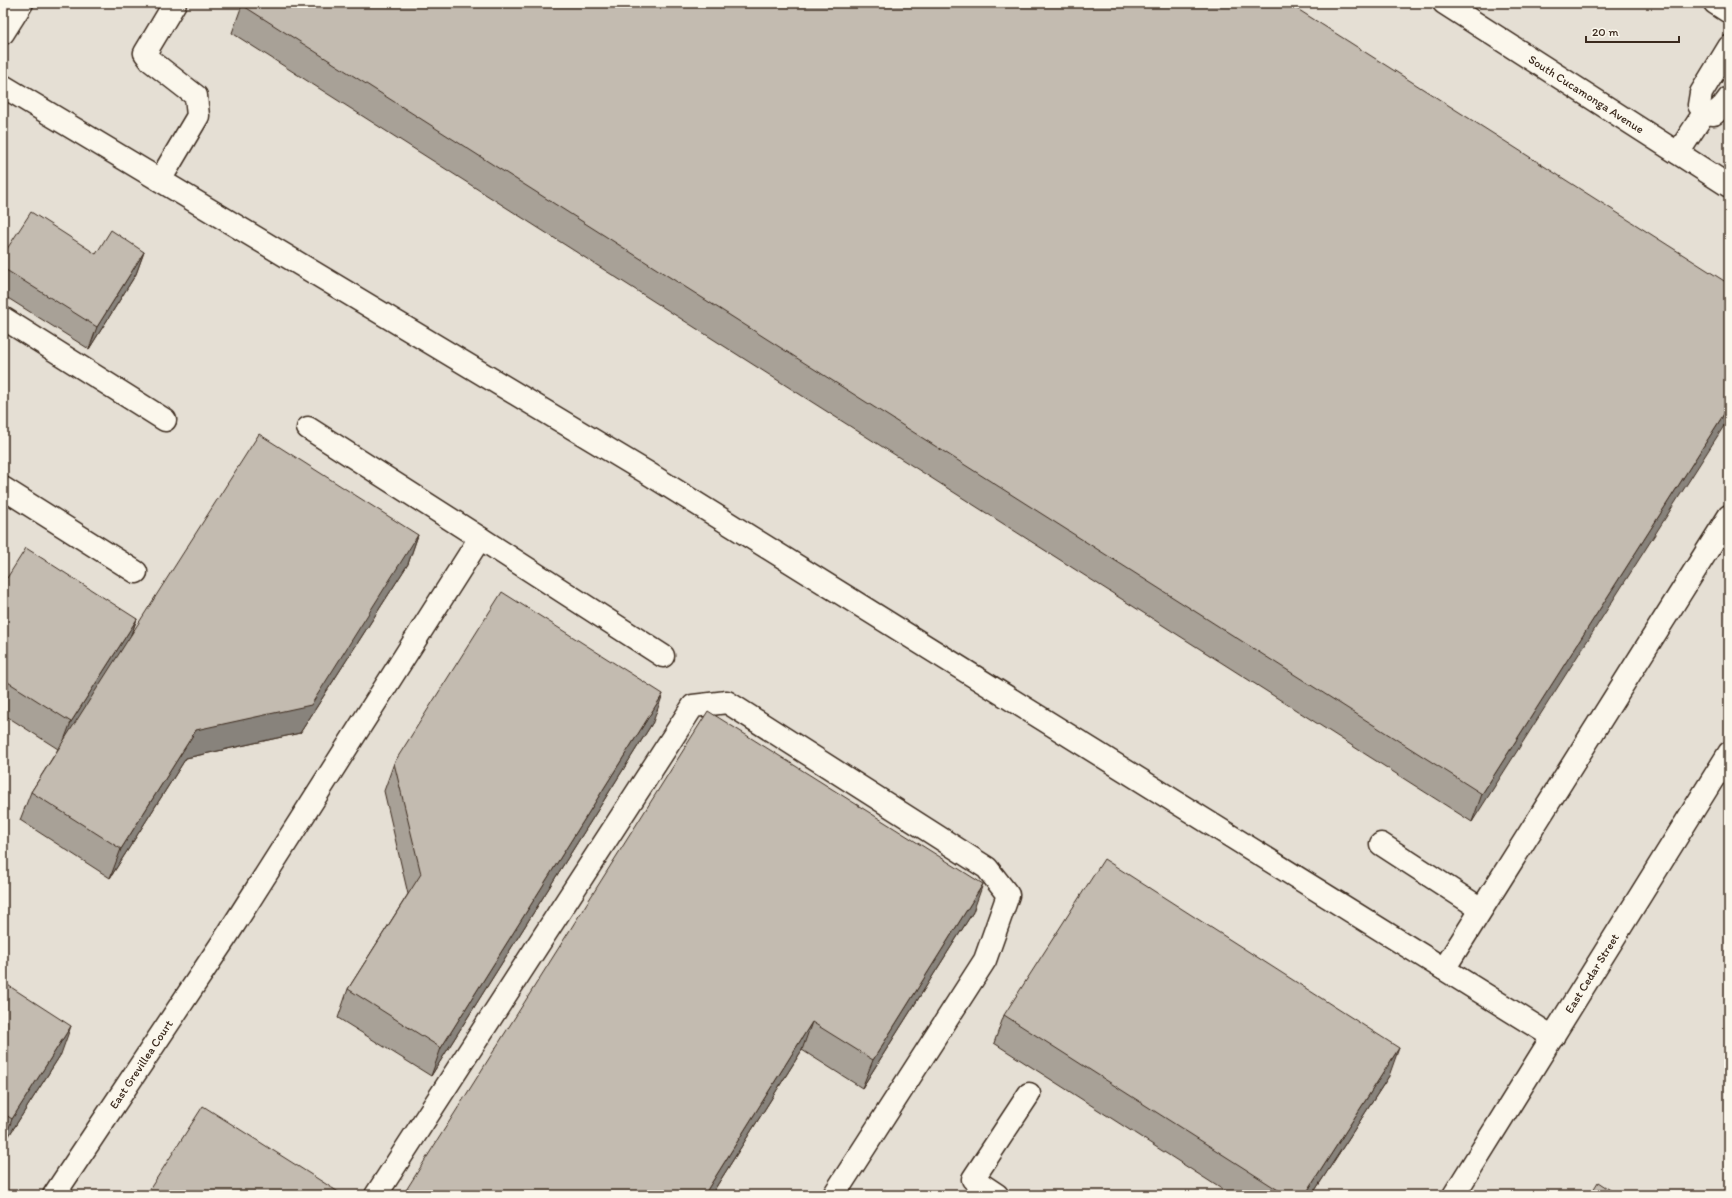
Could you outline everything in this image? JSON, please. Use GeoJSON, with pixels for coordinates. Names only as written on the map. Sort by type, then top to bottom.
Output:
{"type":"FeatureCollection","features":[{"type":"Feature","properties":{"kind":"street"},"geometry":{"type":"LineString","coordinates":[[3,33],[22,3]]}},
{"type":"Feature","properties":{"kind":"street"},"geometry":{"type":"LineString","coordinates":[[160,180],[198,116],[196,96],[151,61],[145,52],[175,3]]}},
{"type":"Feature","properties":{"kind":"street","name":"South Cucamonga Avenue"},"geometry":{"type":"LineString","coordinates":[[1444,3],[1729,186]]}},
{"type":"Feature","properties":{"kind":"street"},"geometry":{"type":"LineString","coordinates":[[1715,3],[1729,12]]}},
{"type":"Feature","properties":{"kind":"street"},"geometry":{"type":"LineString","coordinates":[[1704,113],[1699,105],[1701,93],[1729,47]]}},
{"type":"Feature","properties":{"kind":"street"},"geometry":{"type":"LineString","coordinates":[[3,86],[646,472],[1553,1037]]}},
{"type":"Feature","properties":{"kind":"street"},"geometry":{"type":"LineString","coordinates":[[1704,113],[1714,114],[1729,98]]}},
{"type":"Feature","properties":{"kind":"street"},"geometry":{"type":"LineString","coordinates":[[1678,153],[1704,113]]}},
{"type":"Feature","properties":{"kind":"street"},"geometry":{"type":"LineString","coordinates":[[3,318],[165,420]]}},
{"type":"Feature","properties":{"kind":"street"},"geometry":{"type":"LineString","coordinates":[[308,428],[663,656]]}},
{"type":"Feature","properties":{"kind":"street"},"geometry":{"type":"LineString","coordinates":[[3,488],[136,572]]}},
{"type":"Feature","properties":{"kind":"street"},"geometry":{"type":"LineString","coordinates":[[1444,969],[1729,516]]}},
{"type":"Feature","properties":{"kind":"street","name":"East Grevillea Court"},"geometry":{"type":"LineString","coordinates":[[54,1195],[228,934],[480,538]]}},
{"type":"Feature","properties":{"kind":"street"},"geometry":{"type":"LineString","coordinates":[[376,1195],[693,706],[727,702],[987,868],[1008,895],[985,960],[834,1195]]}},
{"type":"Feature","properties":{"kind":"street","name":"East Cedar Street"},"geometry":{"type":"LineString","coordinates":[[1454,1195],[1729,753]]}},
{"type":"Feature","properties":{"kind":"street"},"geometry":{"type":"LineString","coordinates":[[1381,844],[1481,909]]}},
{"type":"Feature","properties":{"kind":"street"},"geometry":{"type":"LineString","coordinates":[[997,1195],[973,1179],[1029,1094]]}},
{"type":"Feature","properties":{"kind":"shaded area"},"geometry":{"type":"Polygon","coordinates":[[[3,3],[1729,3],[1729,1195],[3,1195],[3,3]]]}},
{"type":"Feature","properties":{"kind":"building"},"geometry":{"type":"Polygon","coordinates":[[[243,3],[1288,3],[1729,284],[1729,406],[1482,794],[242,5],[243,3]]]}},
{"type":"Feature","properties":{"kind":"building"},"geometry":{"type":"Polygon","coordinates":[[[31,212],[96,254],[111,230],[144,252],[97,327],[3,268],[3,255],[31,212]]]}},
{"type":"Feature","properties":{"kind":"building"},"geometry":{"type":"Polygon","coordinates":[[[259,434],[418,535],[311,705],[196,730],[121,849],[31,792],[259,434]]]}},
{"type":"Feature","properties":{"kind":"building"},"geometry":{"type":"Polygon","coordinates":[[[26,548],[137,619],[71,722],[3,679],[3,576],[7,578],[26,548]]]}},
{"type":"Feature","properties":{"kind":"building"},"geometry":{"type":"Polygon","coordinates":[[[502,592],[663,694],[441,1048],[348,989],[421,874],[394,763],[502,592]]]}},
{"type":"Feature","properties":{"kind":"building"},"geometry":{"type":"Polygon","coordinates":[[[708,711],[983,884],[873,1060],[812,1022],[704,1195],[403,1195],[708,711]]]}},
{"type":"Feature","properties":{"kind":"building"},"geometry":{"type":"Polygon","coordinates":[[[1104,859],[1399,1048],[1305,1195],[1286,1195],[1004,1015],[1104,859]]]}},
{"type":"Feature","properties":{"kind":"building"},"geometry":{"type":"Polygon","coordinates":[[[3,982],[71,1026],[12,1119],[3,1113],[3,982]]]}},
{"type":"Feature","properties":{"kind":"building"},"geometry":{"type":"Polygon","coordinates":[[[203,1106],[340,1193],[338,1195],[146,1195],[203,1106]]]}},
{"type":"Feature","properties":{"kind":"building"},"geometry":{"type":"Polygon","coordinates":[[[1598,1182],[1618,1195],[1590,1195],[1598,1182]]]}}]}
